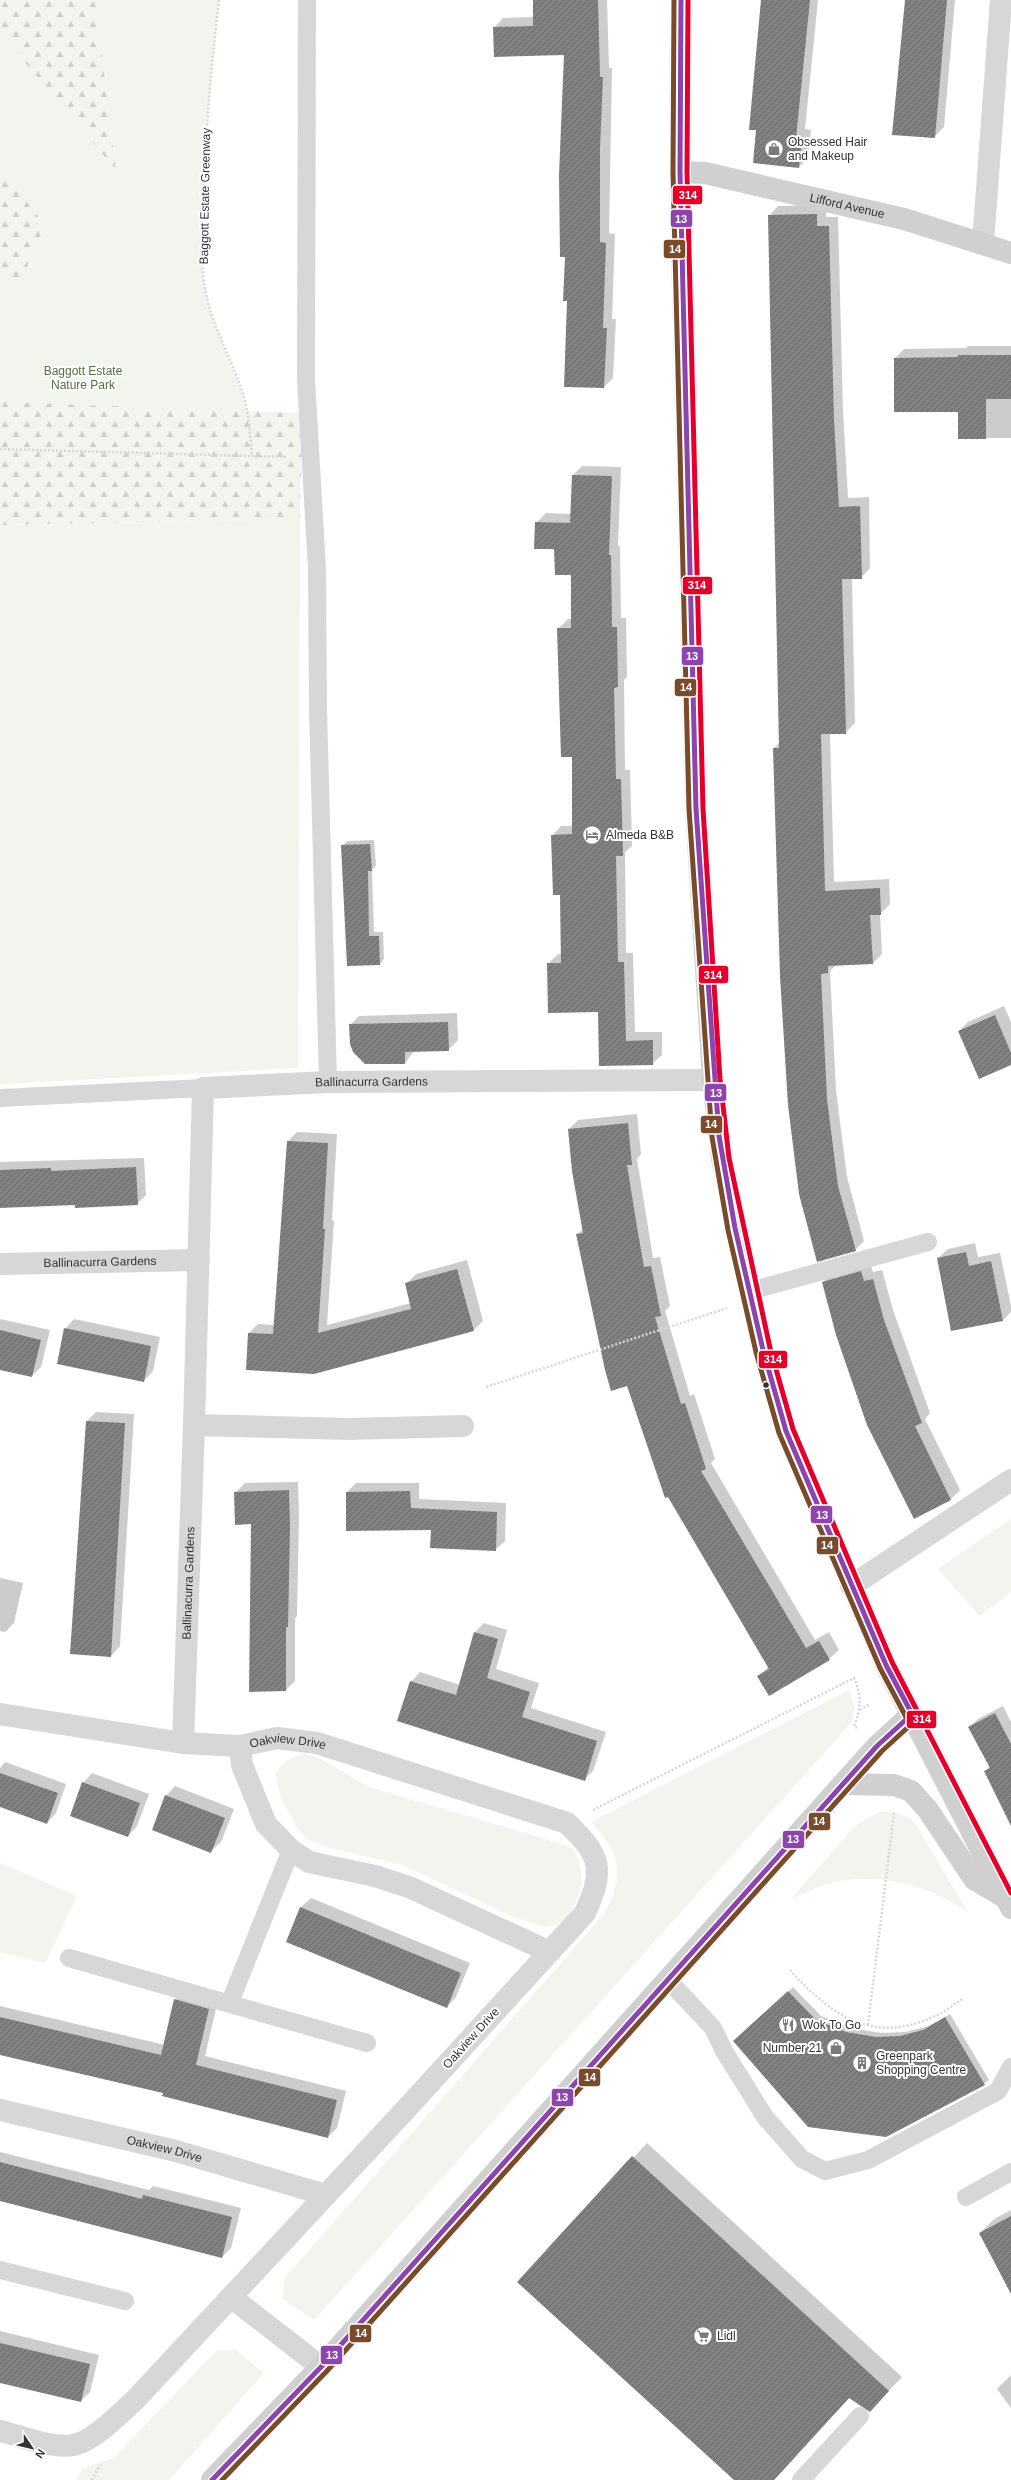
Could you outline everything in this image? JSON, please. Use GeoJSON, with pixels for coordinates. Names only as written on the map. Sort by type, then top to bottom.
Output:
{"type":"FeatureCollection","features":[{"type":"Feature","properties":{"kind":"main road"},"geometry":{"type":"LineString","coordinates":[[681,0],[680,172],[696,809],[714,1080],[722,1159],[774,1394],[786,1431],[886,1665],[1008,1903]]}},
{"type":"Feature","properties":{"kind":"main road","name":"Lifford Avenue"},"geometry":{"type":"LineString","coordinates":[[680,172],[705,173],[904,219],[1011,253]]}},
{"type":"Feature","properties":{"kind":"main road"},"geometry":{"type":"LineString","coordinates":[[212,2480],[321,2367],[842,1784],[877,1746],[912,1714]]}},
{"type":"Feature","properties":{"kind":"main road"},"geometry":{"type":"LineString","coordinates":[[842,1784],[894,1785],[911,1791],[928,1810],[974,1879],[1008,1903]]}},
{"type":"Feature","properties":{"kind":"street"},"geometry":{"type":"LineString","coordinates":[[983,243],[1001,0]]}},
{"type":"Feature","properties":{"kind":"street","name":"Ballinacurra Gardens"},"geometry":{"type":"LineString","coordinates":[[183,1743],[194,1424],[203,1088],[328,1082],[714,1080]]}},
{"type":"Feature","properties":{"kind":"street","name":"Ballinacurra Gardens"},"geometry":{"type":"LineString","coordinates":[[0,1264],[199,1260]]}},
{"type":"Feature","properties":{"kind":"street"},"geometry":{"type":"LineString","coordinates":[[194,1424],[349,1429],[463,1426]]}},
{"type":"Feature","properties":{"kind":"street"},"geometry":{"type":"LineString","coordinates":[[851,1586],[1011,1480]]}},
{"type":"Feature","properties":{"kind":"street"},"geometry":{"type":"LineString","coordinates":[[0,1714],[183,1743],[240,1746]]}},
{"type":"Feature","properties":{"kind":"street","name":"Oakview Drive"},"geometry":{"type":"LineString","coordinates":[[0,2431],[58,2445],[74,2446],[96,2434],[135,2400],[550,1952],[585,1913],[596,1888],[598,1862],[587,1842],[567,1822],[317,1742],[277,1738],[240,1746],[242,1765],[266,1824],[291,1850],[309,1862],[375,1876],[409,1887],[550,1952]]}},
{"type":"Feature","properties":{"kind":"street","name":"Oakview Drive"},"geometry":{"type":"LineString","coordinates":[[0,2110],[176,2151],[326,2195]]}},
{"type":"Feature","properties":{"kind":"street"},"geometry":{"type":"LineString","coordinates":[[230,2297],[321,2367]]}},
{"type":"Feature","properties":{"kind":"lane"},"geometry":{"type":"LineString","coordinates":[[307,0],[306,380],[317,569],[318,709],[328,1082]]}},
{"type":"Feature","properties":{"kind":"lane"},"geometry":{"type":"LineString","coordinates":[[0,1098],[203,1088]]}},
{"type":"Feature","properties":{"kind":"lane"},"geometry":{"type":"LineString","coordinates":[[751,1295],[928,1242]]}},
{"type":"Feature","properties":{"kind":"lane"},"geometry":{"type":"LineString","coordinates":[[230,2002],[291,1850]]}},
{"type":"Feature","properties":{"kind":"lane"},"geometry":{"type":"LineString","coordinates":[[69,1958],[230,2002],[367,2043]]}},
{"type":"Feature","properties":{"kind":"lane"},"geometry":{"type":"LineString","coordinates":[[668,1980],[713,2028],[724,2051],[765,2117],[802,2159],[825,2172],[868,2160],[998,2091],[1011,2066]]}},
{"type":"Feature","properties":{"kind":"lane"},"geometry":{"type":"LineString","coordinates":[[966,2197],[1011,2172]]}},
{"type":"Feature","properties":{"kind":"lane"},"geometry":{"type":"LineString","coordinates":[[0,2270],[125,2301]]}},
{"type":"Feature","properties":{"kind":"lane"},"geometry":{"type":"LineString","coordinates":[[801,2480],[860,2416]]}},
{"type":"Feature","properties":{"kind":"path","name":"Baggott Estate Greenway"},"geometry":{"type":"LineString","coordinates":[[219,0],[208,94],[202,240],[206,293],[216,327],[241,388],[249,421],[252,456]]}},
{"type":"Feature","properties":{"kind":"path"},"geometry":{"type":"LineString","coordinates":[[0,449],[311,458]]}},
{"type":"Feature","properties":{"kind":"path"},"geometry":{"type":"LineString","coordinates":[[486,1387],[751,1295]]}},
{"type":"Feature","properties":{"kind":"path"},"geometry":{"type":"LineString","coordinates":[[589,1812],[854,1678],[860,1693],[859,1710],[854,1726],[861,1731]]}},
{"type":"Feature","properties":{"kind":"path"},"geometry":{"type":"LineString","coordinates":[[859,1710],[870,1704]]}},
{"type":"Feature","properties":{"kind":"path"},"geometry":{"type":"LineString","coordinates":[[868,2025],[894,1808]]}},
{"type":"Feature","properties":{"kind":"path"},"geometry":{"type":"LineString","coordinates":[[790,1970],[827,2007],[842,2017],[868,2025],[888,2028],[902,2026],[933,2017],[964,1998]]}},
{"type":"Feature","properties":{"kind":"path"},"geometry":{"type":"LineString","coordinates":[[92,2480],[101,2463]]}},
{"type":"Feature","properties":{"kind":"green space","name":"Baggott Estate Nature Park"},"geometry":{"type":"Polygon","coordinates":[[[0,0],[219,0],[205,154],[202,262],[204,284],[210,309],[220,339],[238,382],[247,412],[190,410],[0,460],[0,0]]]}},
{"type":"Feature","properties":{"kind":"green space"},"geometry":{"type":"Polygon","coordinates":[[[0,0],[95,0],[116,170],[0,33],[0,0]]]}},
{"type":"Feature","properties":{"kind":"green space"},"geometry":{"type":"Polygon","coordinates":[[[0,168],[45,225],[17,290],[0,268],[0,168]]]}},
{"type":"Feature","properties":{"kind":"green space"},"geometry":{"type":"Polygon","coordinates":[[[0,402],[302,413],[300,519],[0,525],[0,402]]]}},
{"type":"Feature","properties":{"kind":"green space"},"geometry":{"type":"Polygon","coordinates":[[[300,519],[298,1068],[0,1084],[0,525],[300,519]]]}},
{"type":"Feature","properties":{"kind":"green space"},"geometry":{"type":"Polygon","coordinates":[[[1011,1519],[1011,1592],[980,1616],[938,1569],[1011,1519]]]}},
{"type":"Feature","properties":{"kind":"green space"},"geometry":{"type":"Polygon","coordinates":[[[849,1690],[854,1707],[852,1722],[314,2320],[283,2299],[284,2279],[605,1913],[615,1886],[617,1864],[609,1844],[591,1822],[849,1690]]]}},
{"type":"Feature","properties":{"kind":"green space"},"geometry":{"type":"Polygon","coordinates":[[[303,1753],[321,1759],[369,1787],[556,1842],[573,1849],[581,1869],[582,1878],[579,1894],[565,1921],[545,1927],[511,1916],[403,1865],[335,1849],[309,1840],[297,1828],[280,1795],[275,1773],[286,1761],[303,1753]]]}},
{"type":"Feature","properties":{"kind":"green space"},"geometry":{"type":"Polygon","coordinates":[[[892,1811],[906,1816],[915,1823],[968,1913],[953,1903],[920,1888],[884,1880],[848,1880],[826,1884],[791,1899],[856,1825],[879,1812],[892,1811]]]}},
{"type":"Feature","properties":{"kind":"green space"},"geometry":{"type":"Polygon","coordinates":[[[0,1863],[77,1896],[45,1963],[0,1952],[0,1863]]]}},
{"type":"Feature","properties":{"kind":"green space"},"geometry":{"type":"Polygon","coordinates":[[[235,2349],[264,2373],[169,2480],[77,2480],[82,2469],[115,2457],[216,2351],[235,2349]]]}},
{"type":"Feature","properties":{"kind":"building"},"geometry":{"type":"Polygon","coordinates":[[[533,0],[598,0],[600,77],[603,77],[600,149],[600,242],[606,243],[603,328],[607,328],[604,388],[564,387],[567,301],[563,301],[565,257],[560,257],[559,175],[564,55],[494,57],[493,27],[533,26],[533,0]]]}},
{"type":"Feature","properties":{"kind":"building"},"geometry":{"type":"Polygon","coordinates":[[[761,0],[810,0],[796,138],[802,139],[799,168],[753,163],[756,130],[749,130],[761,0]]]}},
{"type":"Feature","properties":{"kind":"building"},"geometry":{"type":"Polygon","coordinates":[[[905,0],[947,0],[935,138],[892,135],[905,0]]]}},
{"type":"Feature","properties":{"kind":"building"},"geometry":{"type":"Polygon","coordinates":[[[817,214],[817,226],[829,226],[834,420],[839,507],[860,506],[862,579],[842,579],[846,734],[821,734],[825,891],[880,888],[881,915],[870,915],[873,964],[828,966],[828,973],[821,974],[827,1099],[838,1186],[856,1251],[817,1262],[799,1194],[788,1105],[780,976],[773,748],[779,748],[768,215],[817,214]]]}},
{"type":"Feature","properties":{"kind":"building"},"geometry":{"type":"Polygon","coordinates":[[[958,355],[1011,355],[1011,399],[986,399],[986,439],[958,439],[958,412],[894,412],[894,358],[958,357],[958,355]]]}},
{"type":"Feature","properties":{"kind":"building"},"geometry":{"type":"Polygon","coordinates":[[[572,475],[612,476],[609,555],[611,555],[612,627],[617,627],[618,687],[614,688],[616,779],[621,779],[623,856],[616,856],[618,962],[624,962],[626,1041],[653,1040],[653,1065],[599,1066],[598,1012],[548,1013],[547,963],[561,963],[560,895],[553,895],[551,835],[572,834],[572,757],[561,757],[557,628],[571,628],[571,575],[555,575],[554,549],[534,549],[535,522],[570,523],[572,475]]]}},
{"type":"Feature","properties":{"kind":"building"},"geometry":{"type":"Polygon","coordinates":[[[370,844],[372,871],[368,871],[369,936],[379,936],[380,965],[347,966],[341,845],[370,844]]]}},
{"type":"Feature","properties":{"kind":"building"},"geometry":{"type":"Polygon","coordinates":[[[995,1015],[1011,1053],[1011,1065],[979,1079],[958,1031],[995,1015]]]}},
{"type":"Feature","properties":{"kind":"building"},"geometry":{"type":"Polygon","coordinates":[[[448,1022],[449,1051],[405,1052],[405,1064],[365,1064],[353,1052],[350,1044],[349,1024],[448,1022]]]}},
{"type":"Feature","properties":{"kind":"building"},"geometry":{"type":"Polygon","coordinates":[[[628,1123],[632,1165],[627,1165],[644,1267],[651,1266],[661,1316],[655,1317],[681,1404],[685,1403],[706,1469],[701,1471],[806,1648],[819,1641],[830,1660],[769,1696],[757,1676],[769,1669],[668,1497],[665,1498],[627,1386],[611,1391],[605,1370],[576,1234],[583,1233],[572,1171],[568,1129],[628,1123]]]}},
{"type":"Feature","properties":{"kind":"building"},"geometry":{"type":"Polygon","coordinates":[[[287,1141],[328,1143],[323,1229],[325,1229],[318,1333],[411,1309],[405,1283],[457,1269],[474,1331],[314,1374],[246,1370],[248,1333],[273,1334],[287,1141]]]}},
{"type":"Feature","properties":{"kind":"building"},"geometry":{"type":"Polygon","coordinates":[[[136,1167],[138,1205],[75,1208],[75,1205],[0,1208],[0,1170],[51,1168],[51,1171],[136,1167]]]}},
{"type":"Feature","properties":{"kind":"building"},"geometry":{"type":"Polygon","coordinates":[[[966,1252],[969,1266],[991,1261],[1003,1321],[951,1331],[937,1258],[966,1252]]]}},
{"type":"Feature","properties":{"kind":"building"},"geometry":{"type":"Polygon","coordinates":[[[861,1271],[864,1281],[873,1279],[884,1320],[922,1423],[915,1426],[951,1500],[914,1519],[867,1425],[836,1335],[822,1282],[861,1271]]]}},
{"type":"Feature","properties":{"kind":"building"},"geometry":{"type":"Polygon","coordinates":[[[64,1328],[151,1346],[144,1382],[57,1364],[64,1328]]]}},
{"type":"Feature","properties":{"kind":"building"},"geometry":{"type":"Polygon","coordinates":[[[0,1330],[41,1340],[32,1377],[0,1370],[0,1330]]]}},
{"type":"Feature","properties":{"kind":"building"},"geometry":{"type":"Polygon","coordinates":[[[86,1421],[125,1423],[111,1657],[70,1654],[86,1421]]]}},
{"type":"Feature","properties":{"kind":"building"},"geometry":{"type":"Polygon","coordinates":[[[289,1490],[290,1526],[288,1627],[286,1627],[286,1691],[249,1692],[251,1524],[235,1525],[234,1492],[289,1490]]]}},
{"type":"Feature","properties":{"kind":"building"},"geometry":{"type":"Polygon","coordinates":[[[410,1491],[411,1508],[497,1512],[496,1551],[430,1548],[431,1530],[346,1531],[346,1492],[410,1491]]]}},
{"type":"Feature","properties":{"kind":"building"},"geometry":{"type":"Polygon","coordinates":[[[474,1632],[498,1639],[487,1678],[530,1692],[522,1717],[597,1741],[585,1781],[397,1721],[410,1681],[456,1695],[474,1632]]]}},
{"type":"Feature","properties":{"kind":"building"},"geometry":{"type":"Polygon","coordinates":[[[995,1713],[1011,1744],[1011,1826],[984,1771],[990,1768],[968,1727],[995,1713]]]}},
{"type":"Feature","properties":{"kind":"building"},"geometry":{"type":"Polygon","coordinates":[[[0,1773],[58,1793],[47,1824],[0,1807],[0,1773]]]}},
{"type":"Feature","properties":{"kind":"building"},"geometry":{"type":"Polygon","coordinates":[[[82,1782],[140,1803],[128,1837],[70,1816],[82,1782]]]}},
{"type":"Feature","properties":{"kind":"building"},"geometry":{"type":"Polygon","coordinates":[[[165,1795],[225,1818],[211,1853],[152,1830],[165,1795]]]}},
{"type":"Feature","properties":{"kind":"building"},"geometry":{"type":"Polygon","coordinates":[[[300,1907],[461,1973],[447,2008],[286,1942],[300,1907]]]}},
{"type":"Feature","properties":{"kind":"building","name":"Greenpark Shopping Centre"},"geometry":{"type":"Polygon","coordinates":[[[788,1991],[816,2020],[846,2032],[876,2037],[900,2036],[923,2030],[945,2017],[985,2085],[886,2137],[808,2127],[733,2041],[788,1991]]]}},
{"type":"Feature","properties":{"kind":"building"},"geometry":{"type":"Polygon","coordinates":[[[174,1999],[209,2009],[196,2065],[337,2100],[328,2138],[162,2096],[163,2093],[0,2055],[0,2017],[161,2055],[174,1999]]]}},
{"type":"Feature","properties":{"kind":"building","name":"Lidl"},"geometry":{"type":"Polygon","coordinates":[[[632,2156],[889,2391],[870,2412],[849,2398],[774,2480],[734,2480],[517,2282],[632,2156]]]}},
{"type":"Feature","properties":{"kind":"building"},"geometry":{"type":"Polygon","coordinates":[[[0,2162],[142,2199],[143,2195],[232,2217],[222,2258],[0,2201],[0,2162]]]}},
{"type":"Feature","properties":{"kind":"building"},"geometry":{"type":"Polygon","coordinates":[[[1011,2216],[1011,2294],[979,2233],[1011,2216]]]}},
{"type":"Feature","properties":{"kind":"building"},"geometry":{"type":"Polygon","coordinates":[[[0,2343],[90,2364],[81,2402],[0,2383],[0,2343]]]}},
{"type":"Feature","properties":{"kind":"transit line","name":"14"},"geometry":{"type":"LineString","coordinates":[[674,0],[673,172],[689,809],[712,1137],[728,1230],[756,1352],[779,1433],[880,1668],[906,1717]]}},
{"type":"Feature","properties":{"kind":"transit line","name":"13"},"geometry":{"type":"LineString","coordinates":[[681,0],[680,172],[696,809],[719,1136],[735,1228],[763,1350],[786,1431],[886,1665],[912,1714]]}},
{"type":"Feature","properties":{"kind":"transit line","name":"314"},"geometry":{"type":"LineString","coordinates":[[688,0],[687,172],[703,809],[720,1079],[729,1158],[770,1348],[793,1429],[892,1662],[1011,1893]]}},
{"type":"Feature","properties":{"kind":"transit line","name":"13"},"geometry":{"type":"LineString","coordinates":[[212,2480],[321,2367],[877,1746],[912,1714]]}},
{"type":"Feature","properties":{"kind":"transit line","name":"14"},"geometry":{"type":"LineString","coordinates":[[222,2480],[326,2372],[882,1751],[917,1719]]}},
{"type":"Feature","properties":{"kind":"place","name":"Obsessed Hair and Makeup"},"geometry":{"type":"Point","coordinates":[774,149]}},
{"type":"Feature","properties":{"kind":"place","name":"Almeda B&B"},"geometry":{"type":"Point","coordinates":[592,835]}},
{"type":"Feature","properties":{"kind":"place","name":"Wok To Go"},"geometry":{"type":"Point","coordinates":[788,2025]}},
{"type":"Feature","properties":{"kind":"place","name":"Number 21"},"geometry":{"type":"Point","coordinates":[836,2048]}},
{"type":"Feature","properties":{"kind":"place","name":"Greenpark Shopping Centre"},"geometry":{"type":"Point","coordinates":[862,2063]}},
{"type":"Feature","properties":{"kind":"place","name":"Lidl"},"geometry":{"type":"Point","coordinates":[703,2336]}}]}
